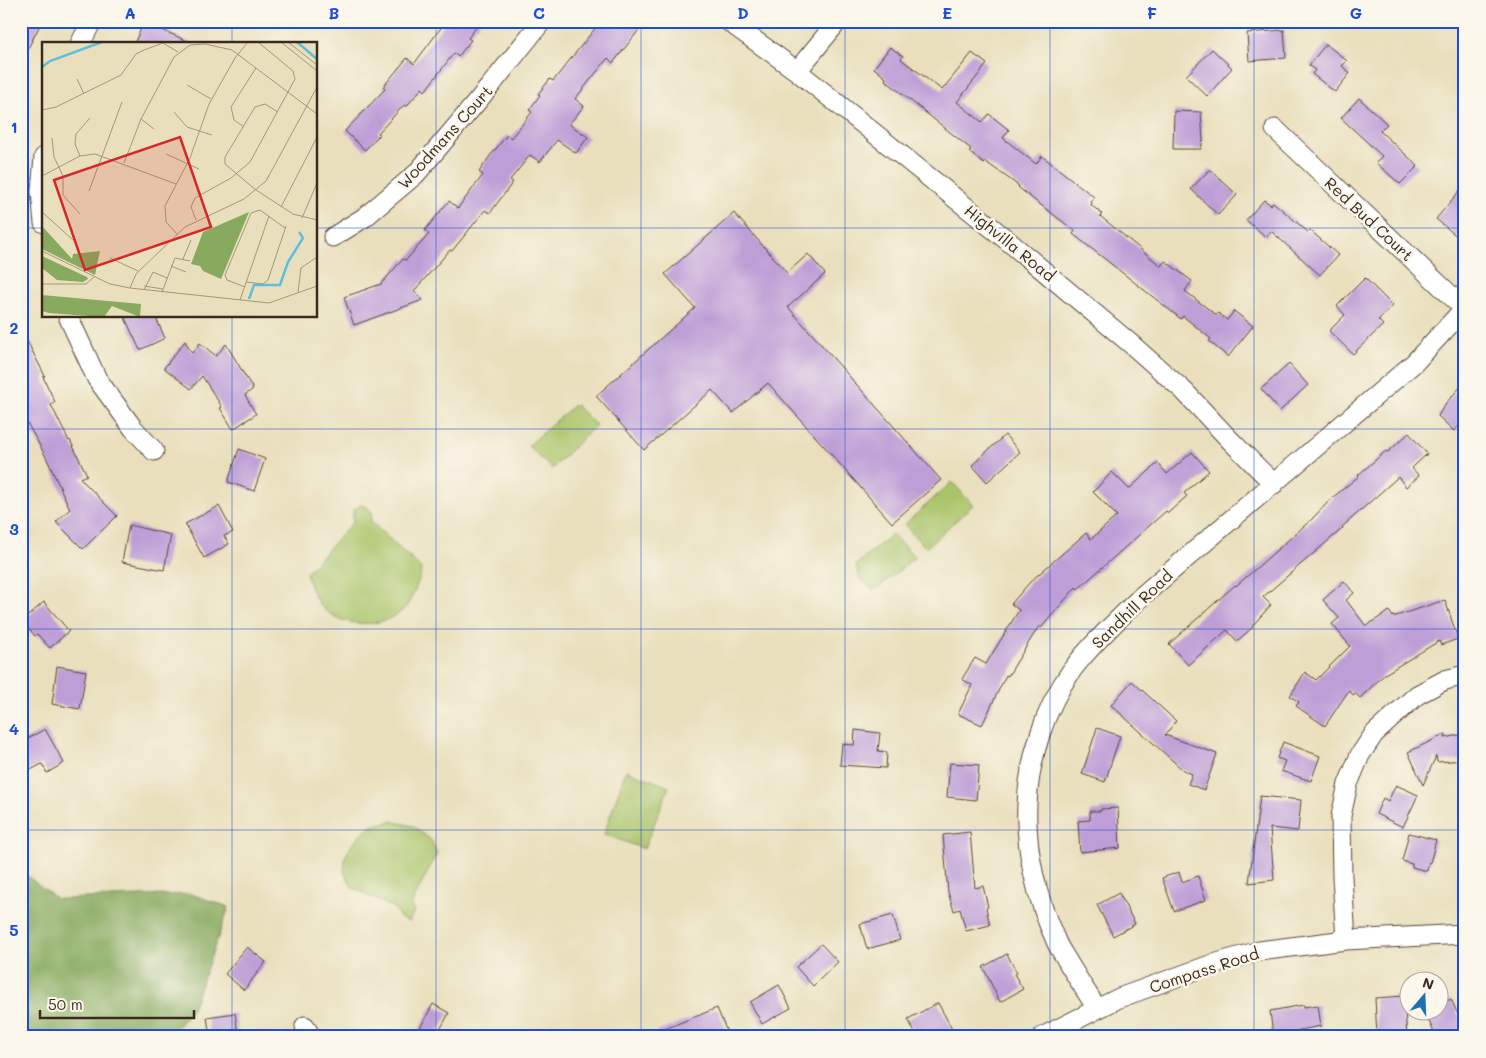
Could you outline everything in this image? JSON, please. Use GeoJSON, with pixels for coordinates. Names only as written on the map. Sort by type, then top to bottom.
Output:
{"type":"FeatureCollection","features":[{"type":"Feature","properties":{"kind":"street"},"geometry":{"type":"LineString","coordinates":[[81,42],[92,21]]}},
{"type":"Feature","properties":{"kind":"street","name":"Woodmans Court"},"geometry":{"type":"LineString","coordinates":[[333,237],[365,216],[416,174],[542,21]]}},
{"type":"Feature","properties":{"kind":"street","name":"Highvilla Road"},"geometry":{"type":"LineString","coordinates":[[728,21],[797,71],[1002,236],[1131,344],[1184,390],[1274,484]]}},
{"type":"Feature","properties":{"kind":"street"},"geometry":{"type":"LineString","coordinates":[[797,71],[838,21]]}},
{"type":"Feature","properties":{"kind":"street","name":"Red Bud Court"},"geometry":{"type":"LineString","coordinates":[[1275,130],[1465,308]]}},
{"type":"Feature","properties":{"kind":"street"},"geometry":{"type":"LineString","coordinates":[[42,179],[42,201]]}},
{"type":"Feature","properties":{"kind":"street","name":"Sandhill Road"},"geometry":{"type":"LineString","coordinates":[[1097,1009],[1056,942],[1040,899],[1030,850],[1027,805],[1031,771],[1048,713],[1072,671],[1103,634],[1142,596],[1414,363],[1465,308]]}},
{"type":"Feature","properties":{"kind":"street"},"geometry":{"type":"LineString","coordinates":[[69,318],[97,379],[133,428],[154,452]]}},
{"type":"Feature","properties":{"kind":"street"},"geometry":{"type":"LineString","coordinates":[[1346,940],[1342,876],[1342,816],[1348,784],[1360,755],[1374,734],[1417,695],[1445,680],[1465,675]]}},
{"type":"Feature","properties":{"kind":"street","name":"Compass Road"},"geometry":{"type":"LineString","coordinates":[[1042,1037],[1119,998],[1210,965],[1259,951],[1346,940],[1465,934]]}},
{"type":"Feature","properties":{"kind":"green space"},"geometry":{"type":"Polygon","coordinates":[[[575,404],[596,425],[552,469],[528,446],[575,404]]]}},
{"type":"Feature","properties":{"kind":"green space"},"geometry":{"type":"Polygon","coordinates":[[[952,482],[973,505],[926,548],[904,525],[952,482]]]}},
{"type":"Feature","properties":{"kind":"green space"},"geometry":{"type":"Polygon","coordinates":[[[361,505],[367,507],[372,512],[371,522],[421,568],[417,584],[406,607],[397,615],[387,620],[363,624],[339,619],[320,605],[315,598],[306,573],[353,522],[353,510],[361,505]]]}},
{"type":"Feature","properties":{"kind":"green space"},"geometry":{"type":"Polygon","coordinates":[[[892,534],[915,557],[878,588],[873,590],[860,579],[856,565],[892,534]]]}},
{"type":"Feature","properties":{"kind":"green space"},"geometry":{"type":"Polygon","coordinates":[[[626,770],[669,787],[644,849],[604,834],[626,770]]]}},
{"type":"Feature","properties":{"kind":"green space"},"geometry":{"type":"Polygon","coordinates":[[[392,821],[413,826],[431,840],[437,853],[412,903],[414,911],[409,922],[400,918],[395,909],[352,887],[344,872],[345,857],[353,843],[368,827],[392,821]]]}},
{"type":"Feature","properties":{"kind":"green space"},"geometry":{"type":"Polygon","coordinates":[[[21,871],[57,899],[191,894],[229,907],[192,1009],[169,1037],[21,1037],[21,871]]]}},
{"type":"Feature","properties":{"kind":"building"},"geometry":{"type":"Polygon","coordinates":[[[21,21],[42,21],[21,62],[21,21]]]}},
{"type":"Feature","properties":{"kind":"building"},"geometry":{"type":"Polygon","coordinates":[[[446,21],[481,21],[468,38],[471,40],[458,57],[454,53],[425,91],[422,88],[406,107],[404,105],[365,150],[345,131],[385,89],[383,87],[407,58],[414,64],[446,21]]]}},
{"type":"Feature","properties":{"kind":"building"},"geometry":{"type":"Polygon","coordinates":[[[601,21],[646,21],[613,63],[608,58],[575,99],[584,106],[569,124],[588,137],[576,153],[557,140],[540,162],[530,155],[510,180],[513,182],[490,213],[485,210],[452,251],[450,250],[414,291],[423,300],[354,325],[344,297],[381,284],[429,234],[425,230],[449,201],[458,208],[483,175],[479,172],[490,156],[507,135],[511,138],[532,112],[529,110],[540,95],[538,94],[550,79],[553,81],[601,21]]]}},
{"type":"Feature","properties":{"kind":"building"},"geometry":{"type":"Polygon","coordinates":[[[144,22],[189,42],[135,42],[144,22]]]}},
{"type":"Feature","properties":{"kind":"building"},"geometry":{"type":"Polygon","coordinates":[[[1284,30],[1286,58],[1249,61],[1247,33],[1284,30]]]}},
{"type":"Feature","properties":{"kind":"building"},"geometry":{"type":"Polygon","coordinates":[[[1326,44],[1347,61],[1342,66],[1350,73],[1335,92],[1312,74],[1315,70],[1309,65],[1326,44]]]}},
{"type":"Feature","properties":{"kind":"building"},"geometry":{"type":"Polygon","coordinates":[[[890,47],[903,56],[901,59],[942,90],[972,53],[987,64],[957,102],[982,122],[989,114],[1009,130],[1003,138],[1036,164],[1042,156],[1094,197],[1090,202],[1102,214],[1100,216],[1161,266],[1165,261],[1192,281],[1185,291],[1216,315],[1218,313],[1227,320],[1234,311],[1253,326],[1228,357],[1209,341],[1211,339],[1183,316],[1181,319],[1073,234],[1075,231],[1029,196],[1019,186],[986,162],[984,164],[969,152],[971,149],[885,80],[886,78],[874,68],[890,47]]]}},
{"type":"Feature","properties":{"kind":"building"},"geometry":{"type":"Polygon","coordinates":[[[1212,49],[1232,68],[1207,96],[1186,76],[1212,49]]]}},
{"type":"Feature","properties":{"kind":"building"},"geometry":{"type":"Polygon","coordinates":[[[1359,98],[1387,124],[1380,131],[1418,166],[1400,184],[1376,163],[1382,156],[1341,118],[1359,98]]]}},
{"type":"Feature","properties":{"kind":"building"},"geometry":{"type":"Polygon","coordinates":[[[1174,111],[1201,112],[1203,140],[1201,149],[1173,149],[1174,111]]]}},
{"type":"Feature","properties":{"kind":"building"},"geometry":{"type":"Polygon","coordinates":[[[1210,169],[1237,195],[1218,215],[1191,189],[1210,169]]]}},
{"type":"Feature","properties":{"kind":"building"},"geometry":{"type":"Polygon","coordinates":[[[1465,184],[1465,243],[1436,219],[1465,184]]]}},
{"type":"Feature","properties":{"kind":"building"},"geometry":{"type":"Polygon","coordinates":[[[1264,200],[1271,205],[1273,202],[1308,232],[1310,230],[1338,255],[1320,275],[1271,231],[1266,237],[1246,220],[1264,200]]]}},
{"type":"Feature","properties":{"kind":"building"},"geometry":{"type":"Polygon","coordinates":[[[734,213],[787,273],[808,254],[825,274],[788,307],[941,480],[892,523],[768,383],[733,413],[712,390],[644,450],[596,396],[695,308],[665,274],[734,213]]]}},
{"type":"Feature","properties":{"kind":"building"},"geometry":{"type":"Polygon","coordinates":[[[1365,278],[1393,306],[1378,320],[1383,325],[1353,354],[1329,331],[1345,315],[1337,306],[1365,278]]]}},
{"type":"Feature","properties":{"kind":"building"},"geometry":{"type":"Polygon","coordinates":[[[125,318],[156,318],[165,338],[140,350],[125,318]]]}},
{"type":"Feature","properties":{"kind":"building"},"geometry":{"type":"Polygon","coordinates":[[[21,329],[45,376],[43,377],[55,402],[51,405],[87,475],[80,478],[117,516],[83,549],[56,522],[70,509],[45,455],[21,412],[21,329]]]}},
{"type":"Feature","properties":{"kind":"building"},"geometry":{"type":"Polygon","coordinates":[[[185,341],[192,353],[200,343],[216,356],[226,344],[253,389],[245,395],[256,414],[233,429],[220,408],[222,407],[202,376],[191,389],[164,368],[185,341]]]}},
{"type":"Feature","properties":{"kind":"building"},"geometry":{"type":"Polygon","coordinates":[[[1289,364],[1308,385],[1280,411],[1261,389],[1289,364]]]}},
{"type":"Feature","properties":{"kind":"building"},"geometry":{"type":"Polygon","coordinates":[[[1465,382],[1465,420],[1454,431],[1438,416],[1445,404],[1465,382]]]}},
{"type":"Feature","properties":{"kind":"building"},"geometry":{"type":"Polygon","coordinates":[[[1409,433],[1427,454],[1412,468],[1419,476],[1406,487],[1398,477],[1343,528],[1263,597],[1271,605],[1253,627],[1237,641],[1227,630],[1188,665],[1169,644],[1311,520],[1358,475],[1409,433]]]}},
{"type":"Feature","properties":{"kind":"building"},"geometry":{"type":"Polygon","coordinates":[[[1005,435],[1020,452],[987,482],[972,465],[1005,435]]]}},
{"type":"Feature","properties":{"kind":"building"},"geometry":{"type":"Polygon","coordinates":[[[239,449],[265,459],[254,491],[228,482],[239,449]]]}},
{"type":"Feature","properties":{"kind":"building"},"geometry":{"type":"Polygon","coordinates":[[[1192,452],[1209,471],[1184,493],[1187,496],[1168,513],[1166,511],[1078,589],[1076,587],[1041,628],[1039,626],[1008,676],[1006,675],[982,725],[958,714],[972,685],[962,679],[975,658],[986,664],[1019,610],[1011,604],[1031,581],[1086,533],[1091,539],[1117,516],[1093,492],[1112,472],[1129,489],[1158,463],[1167,474],[1192,452]]]}},
{"type":"Feature","properties":{"kind":"building"},"geometry":{"type":"Polygon","coordinates":[[[219,506],[233,532],[224,536],[229,544],[204,558],[185,524],[219,506]]]}},
{"type":"Feature","properties":{"kind":"building"},"geometry":{"type":"Polygon","coordinates":[[[129,525],[171,535],[164,570],[122,562],[129,525]]]}},
{"type":"Feature","properties":{"kind":"building"},"geometry":{"type":"Polygon","coordinates":[[[1344,581],[1354,593],[1346,600],[1366,626],[1389,611],[1393,617],[1445,600],[1458,639],[1441,645],[1439,641],[1385,674],[1360,698],[1355,693],[1353,695],[1349,690],[1325,726],[1296,706],[1299,702],[1290,696],[1305,672],[1316,680],[1350,646],[1332,624],[1339,618],[1323,600],[1344,581]]]}},
{"type":"Feature","properties":{"kind":"building"},"geometry":{"type":"Polygon","coordinates":[[[44,602],[69,631],[50,648],[37,634],[35,636],[22,621],[44,602]]]}},
{"type":"Feature","properties":{"kind":"building"},"geometry":{"type":"Polygon","coordinates":[[[57,666],[86,671],[80,709],[52,704],[57,666]]]}},
{"type":"Feature","properties":{"kind":"building"},"geometry":{"type":"Polygon","coordinates":[[[1132,681],[1176,721],[1165,735],[1217,754],[1204,790],[1188,784],[1192,774],[1183,770],[1111,705],[1132,681]]]}},
{"type":"Feature","properties":{"kind":"building"},"geometry":{"type":"Polygon","coordinates":[[[1097,728],[1120,736],[1105,782],[1082,774],[1097,728]]]}},
{"type":"Feature","properties":{"kind":"building"},"geometry":{"type":"Polygon","coordinates":[[[45,729],[64,763],[47,773],[42,764],[21,775],[21,742],[45,729]]]}},
{"type":"Feature","properties":{"kind":"building"},"geometry":{"type":"Polygon","coordinates":[[[855,730],[880,733],[878,751],[887,752],[886,768],[840,765],[842,744],[854,745],[855,730]]]}},
{"type":"Feature","properties":{"kind":"building"},"geometry":{"type":"Polygon","coordinates":[[[1446,734],[1445,738],[1465,734],[1465,760],[1437,762],[1436,756],[1423,785],[1408,752],[1446,734]]]}},
{"type":"Feature","properties":{"kind":"building"},"geometry":{"type":"Polygon","coordinates":[[[1283,742],[1320,756],[1311,781],[1281,771],[1285,761],[1277,758],[1283,742]]]}},
{"type":"Feature","properties":{"kind":"building"},"geometry":{"type":"Polygon","coordinates":[[[950,763],[979,765],[976,800],[947,797],[950,763]]]}},
{"type":"Feature","properties":{"kind":"building"},"geometry":{"type":"Polygon","coordinates":[[[1396,785],[1418,795],[1403,827],[1376,814],[1383,798],[1388,801],[1396,785]]]}},
{"type":"Feature","properties":{"kind":"building"},"geometry":{"type":"Polygon","coordinates":[[[1260,796],[1301,800],[1298,831],[1270,828],[1274,880],[1249,883],[1260,796]]]}},
{"type":"Feature","properties":{"kind":"building"},"geometry":{"type":"Polygon","coordinates":[[[1118,808],[1120,848],[1080,852],[1078,821],[1090,820],[1090,811],[1118,808]]]}},
{"type":"Feature","properties":{"kind":"building"},"geometry":{"type":"Polygon","coordinates":[[[970,832],[975,888],[983,886],[990,925],[966,931],[960,909],[954,911],[948,892],[943,835],[970,832]]]}},
{"type":"Feature","properties":{"kind":"building"},"geometry":{"type":"Polygon","coordinates":[[[1409,833],[1436,840],[1427,871],[1412,867],[1412,864],[1402,861],[1409,833]]]}},
{"type":"Feature","properties":{"kind":"building"},"geometry":{"type":"Polygon","coordinates":[[[1179,872],[1182,882],[1198,876],[1206,900],[1174,911],[1162,878],[1179,872]]]}},
{"type":"Feature","properties":{"kind":"building"},"geometry":{"type":"Polygon","coordinates":[[[1119,893],[1135,924],[1113,936],[1097,905],[1119,893]]]}},
{"type":"Feature","properties":{"kind":"building"},"geometry":{"type":"Polygon","coordinates":[[[893,915],[900,940],[867,949],[860,924],[893,915]]]}},
{"type":"Feature","properties":{"kind":"building"},"geometry":{"type":"Polygon","coordinates":[[[821,944],[838,962],[813,986],[796,967],[821,944]]]}},
{"type":"Feature","properties":{"kind":"building"},"geometry":{"type":"Polygon","coordinates":[[[247,947],[266,962],[244,990],[225,974],[247,947]]]}},
{"type":"Feature","properties":{"kind":"building"},"geometry":{"type":"Polygon","coordinates":[[[1007,954],[1017,973],[1014,974],[1023,989],[1000,1002],[983,967],[1007,954]]]}},
{"type":"Feature","properties":{"kind":"building"},"geometry":{"type":"Polygon","coordinates":[[[779,985],[791,1008],[762,1024],[750,1002],[779,985]]]}},
{"type":"Feature","properties":{"kind":"building"},"geometry":{"type":"Polygon","coordinates":[[[1398,996],[1398,1020],[1406,1020],[1407,1037],[1377,1037],[1375,998],[1398,996]]]}},
{"type":"Feature","properties":{"kind":"building"},"geometry":{"type":"Polygon","coordinates":[[[1451,999],[1465,1030],[1465,1037],[1436,1037],[1428,1020],[1448,1020],[1448,1000],[1451,999]]]}},
{"type":"Feature","properties":{"kind":"building"},"geometry":{"type":"Polygon","coordinates":[[[938,1003],[952,1029],[936,1037],[917,1037],[908,1019],[938,1003]]]}},
{"type":"Feature","properties":{"kind":"building"},"geometry":{"type":"Polygon","coordinates":[[[433,1004],[449,1013],[436,1037],[415,1037],[433,1004]]]}},
{"type":"Feature","properties":{"kind":"building"},"geometry":{"type":"Polygon","coordinates":[[[1304,1005],[1304,1007],[1318,1005],[1321,1026],[1273,1035],[1270,1011],[1304,1005]]]}},
{"type":"Feature","properties":{"kind":"building"},"geometry":{"type":"Polygon","coordinates":[[[717,1008],[729,1037],[647,1037],[647,1036],[717,1008]]]}},
{"type":"Feature","properties":{"kind":"building"},"geometry":{"type":"Polygon","coordinates":[[[235,1013],[238,1034],[225,1037],[210,1037],[207,1017],[235,1013]]]}}]}
